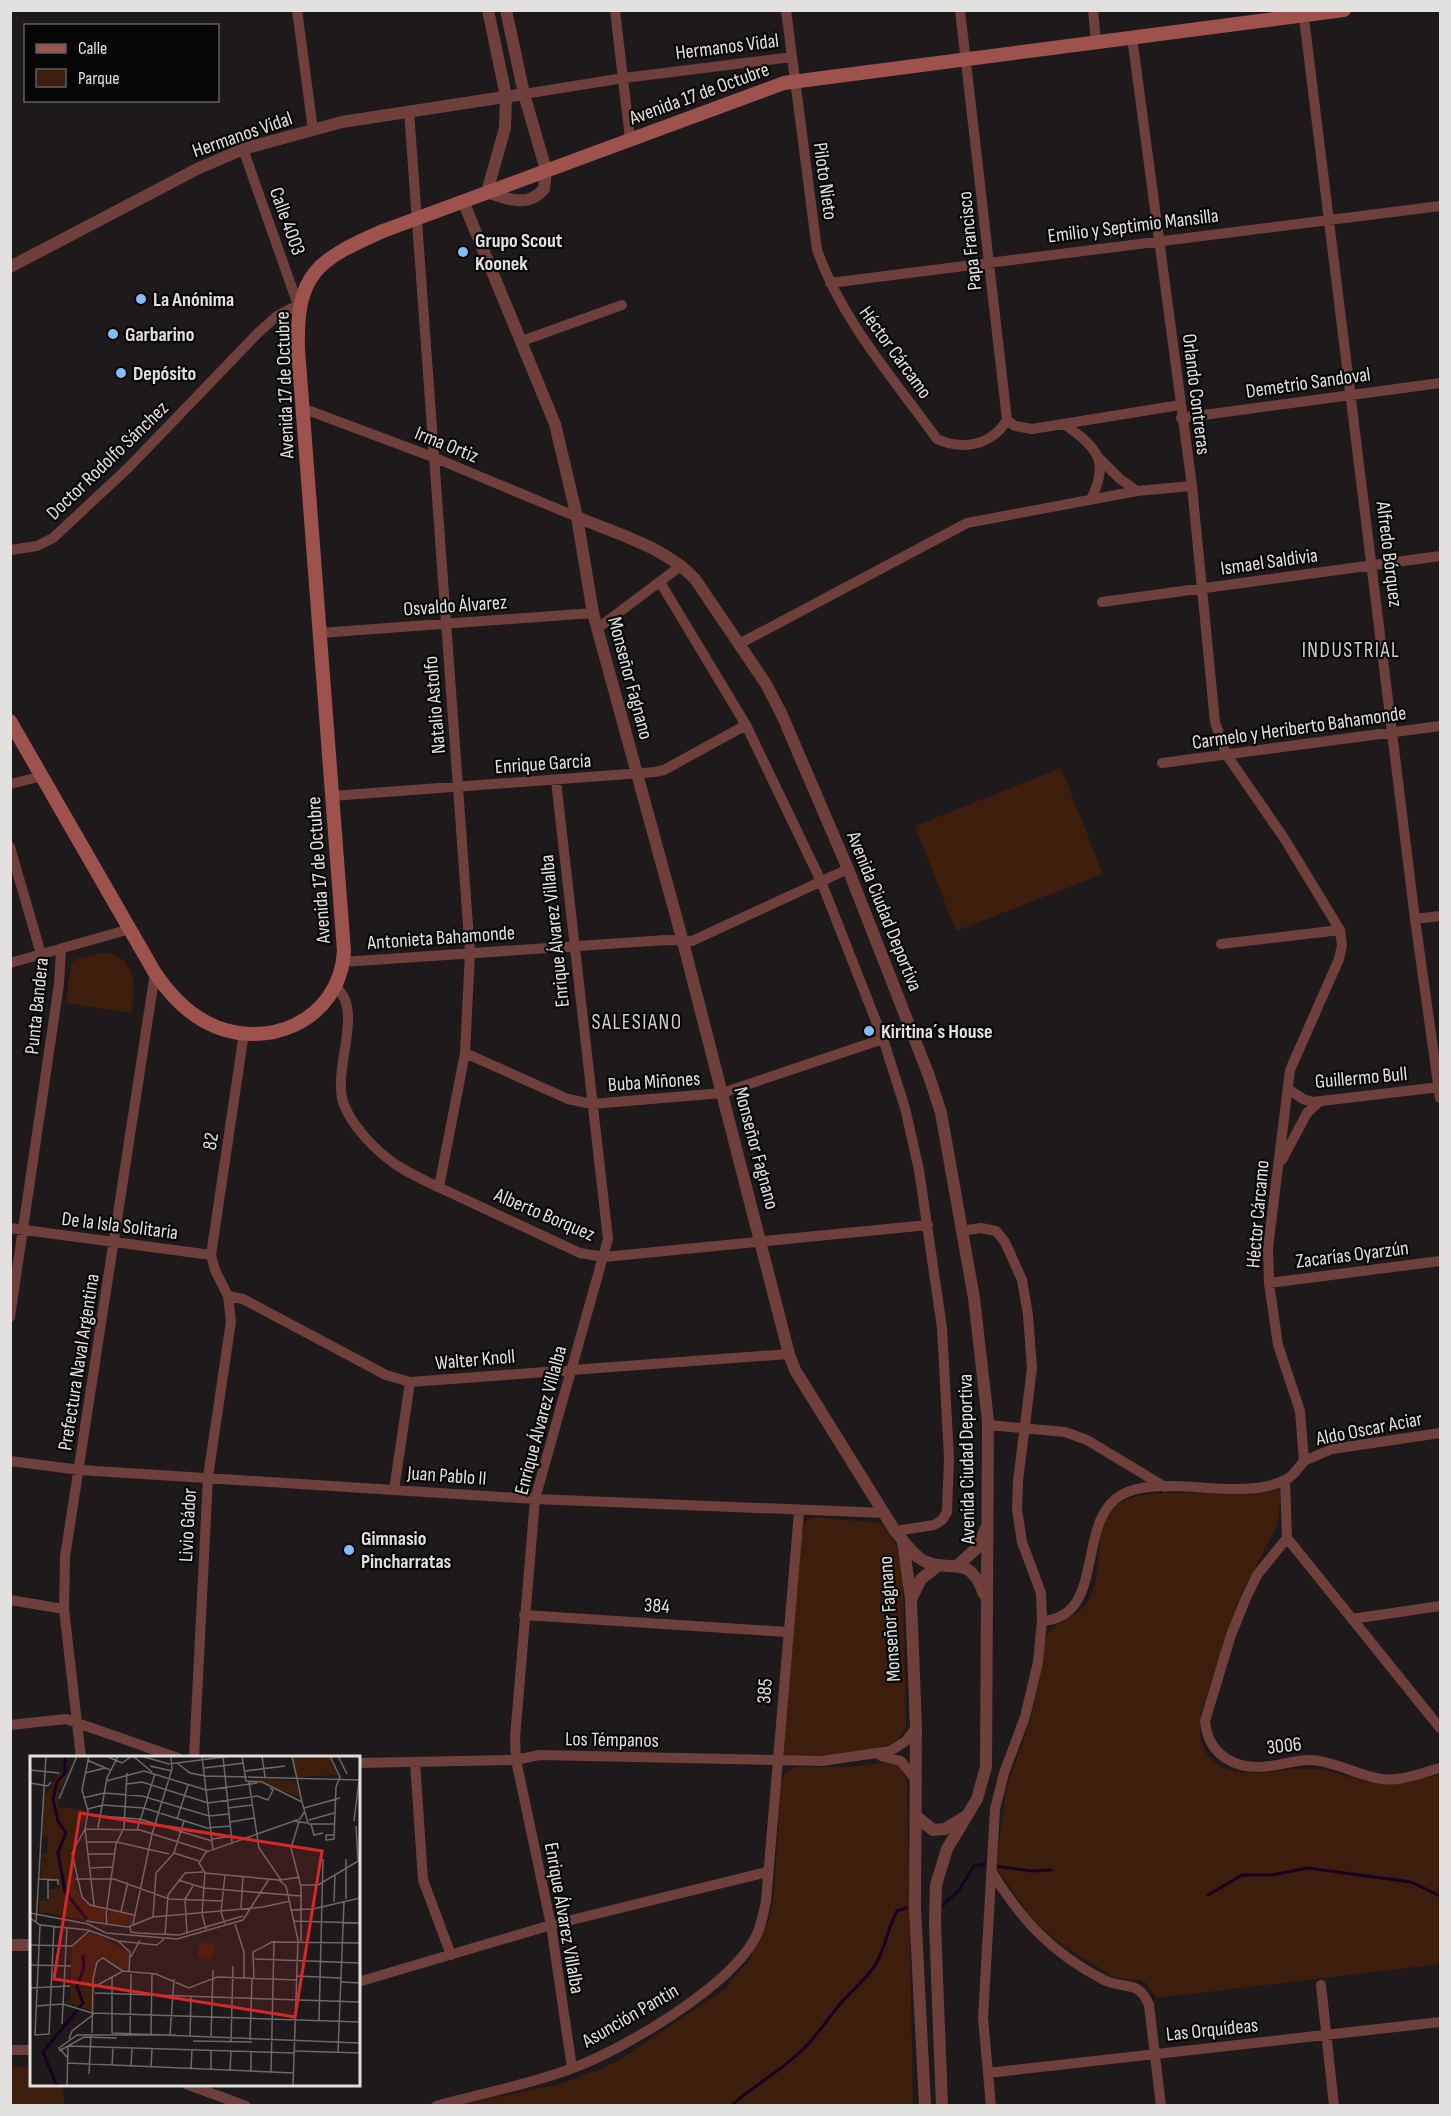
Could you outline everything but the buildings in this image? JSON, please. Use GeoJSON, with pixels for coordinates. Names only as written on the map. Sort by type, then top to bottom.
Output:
{"type":"FeatureCollection","features":[{"type":"Feature","properties":{"kind":"main road","name":"Avenida 17 de Octubre"},"geometry":{"type":"LineString","coordinates":[[10,721],[155,973],[171,994],[197,1016],[215,1026],[244,1033],[271,1032],[301,1022],[321,1008],[336,987],[343,962],[302,408],[298,305],[307,283],[329,260],[368,237],[415,218],[767,88],[795,82],[1304,13],[1344,10]]}},
{"type":"Feature","properties":{"kind":"street"},"geometry":{"type":"LineString","coordinates":[[297,10],[313,130]]}},
{"type":"Feature","properties":{"kind":"street"},"geometry":{"type":"LineString","coordinates":[[488,10],[506,96],[505,128],[488,192],[513,201],[533,199],[544,189],[546,170],[524,94],[506,10]]}},
{"type":"Feature","properties":{"kind":"street"},"geometry":{"type":"LineString","coordinates":[[615,10],[630,139]]}},
{"type":"Feature","properties":{"kind":"street","name":"Piloto Nieto"},"geometry":{"type":"LineString","coordinates":[[786,10],[817,250],[830,283]]}},
{"type":"Feature","properties":{"kind":"street","name":"Papa Francisco"},"geometry":{"type":"LineString","coordinates":[[960,10],[1006,420]]}},
{"type":"Feature","properties":{"kind":"street"},"geometry":{"type":"LineString","coordinates":[[1093,10],[1096,42]]}},
{"type":"Feature","properties":{"kind":"street","name":"Alfredo Bórquez"},"geometry":{"type":"LineString","coordinates":[[1304,13],[1350,394],[1374,565],[1415,919],[1440,1091]]}},
{"type":"Feature","properties":{"kind":"street","name":"Orlando Contreras"},"geometry":{"type":"LineString","coordinates":[[1132,37],[1160,240],[1181,418],[1192,486],[1215,722],[1226,754]]}},
{"type":"Feature","properties":{"kind":"street","name":"Hermanos Vidal"},"geometry":{"type":"LineString","coordinates":[[10,267],[196,169],[243,149],[313,130],[409,111],[624,78],[792,57]]}},
{"type":"Feature","properties":{"kind":"street","name":"Natalio Astolfo"},"geometry":{"type":"LineString","coordinates":[[409,111],[432,457],[470,953],[465,1053],[439,1187]]}},
{"type":"Feature","properties":{"kind":"street","name":"Calle 4003"},"geometry":{"type":"LineString","coordinates":[[243,149],[298,305]]}},
{"type":"Feature","properties":{"kind":"street","name":"Monseñor Fagnano"},"geometry":{"type":"LineString","coordinates":[[463,201],[555,424],[577,517],[593,613],[683,942],[789,1354],[795,1370],[898,1534],[911,1599],[916,1728],[915,1908],[925,2106]]}},
{"type":"Feature","properties":{"kind":"street","name":"Emilio y Septimio Mansilla"},"geometry":{"type":"LineString","coordinates":[[830,283],[1440,206]]}},
{"type":"Feature","properties":{"kind":"street","name":"Héctor Cárcamo"},"geometry":{"type":"LineString","coordinates":[[830,283],[845,312],[937,439],[961,447],[993,438],[1006,420]]}},
{"type":"Feature","properties":{"kind":"street","name":"Doctor Rodolfo Sánchez"},"geometry":{"type":"LineString","coordinates":[[10,550],[37,546],[53,538],[128,468],[258,333],[277,316],[298,305]]}},
{"type":"Feature","properties":{"kind":"street"},"geometry":{"type":"LineString","coordinates":[[522,341],[622,305]]}},
{"type":"Feature","properties":{"kind":"street","name":"Demetrio Sandoval"},"geometry":{"type":"LineString","coordinates":[[1181,418],[1440,383]]}},
{"type":"Feature","properties":{"kind":"street"},"geometry":{"type":"LineString","coordinates":[[1006,420],[1023,428],[1064,424],[1180,405]]}},
{"type":"Feature","properties":{"kind":"street","name":"Irma Ortiz"},"geometry":{"type":"LineString","coordinates":[[302,408],[432,457],[577,517]]}},
{"type":"Feature","properties":{"kind":"street"},"geometry":{"type":"LineString","coordinates":[[1064,424],[1090,442],[1099,458],[1120,479],[1137,490]]}},
{"type":"Feature","properties":{"kind":"street"},"geometry":{"type":"LineString","coordinates":[[1091,500],[1101,478],[1099,458]]}},
{"type":"Feature","properties":{"kind":"street"},"geometry":{"type":"LineString","coordinates":[[739,644],[967,523],[1137,490],[1192,486]]}},
{"type":"Feature","properties":{"kind":"street","name":"Avenida Ciudad Deportiva"},"geometry":{"type":"LineString","coordinates":[[577,517],[668,555],[682,565],[695,579],[766,684],[782,715],[848,869],[938,1104],[983,1359],[988,1425],[986,1598]]}},
{"type":"Feature","properties":{"kind":"street","name":"Ismael Saldivia"},"geometry":{"type":"LineString","coordinates":[[1102,602],[1440,556]]}},
{"type":"Feature","properties":{"kind":"street"},"geometry":{"type":"LineString","coordinates":[[598,628],[682,565]]}},
{"type":"Feature","properties":{"kind":"street","name":"Avenida Ciudad Deportiva"},"geometry":{"type":"LineString","coordinates":[[660,582],[746,725],[821,881],[883,1039],[905,1108],[919,1170],[942,1328],[948,1429],[947,1512],[934,1525],[898,1534]]}},
{"type":"Feature","properties":{"kind":"street","name":"Osvaldo Álvarez"},"geometry":{"type":"LineString","coordinates":[[320,633],[593,613]]}},
{"type":"Feature","properties":{"kind":"street","name":"Enrique García"},"geometry":{"type":"LineString","coordinates":[[332,796],[556,781],[664,770],[746,725]]}},
{"type":"Feature","properties":{"kind":"street","name":"Carmelo y Heriberto Bahamonde"},"geometry":{"type":"LineString","coordinates":[[1162,763],[1440,726]]}},
{"type":"Feature","properties":{"kind":"street"},"geometry":{"type":"LineString","coordinates":[[1221,944],[1340,930],[1284,838],[1226,754]]}},
{"type":"Feature","properties":{"kind":"street"},"geometry":{"type":"LineString","coordinates":[[10,784],[43,776]]}},
{"type":"Feature","properties":{"kind":"street","name":"Enrique Álvarez Villalba"},"geometry":{"type":"LineString","coordinates":[[556,781],[573,948],[608,1239],[535,1499],[515,1707],[516,1760],[551,1925],[572,2068]]}},
{"type":"Feature","properties":{"kind":"street","name":"Punta Bandera"},"geometry":{"type":"LineString","coordinates":[[10,847],[41,954]]}},
{"type":"Feature","properties":{"kind":"street","name":"Antonieta Bahamonde"},"geometry":{"type":"LineString","coordinates":[[343,962],[666,940],[683,942],[700,939],[848,869]]}},
{"type":"Feature","properties":{"kind":"street"},"geometry":{"type":"LineString","coordinates":[[1415,919],[1440,916]]}},
{"type":"Feature","properties":{"kind":"street"},"geometry":{"type":"LineString","coordinates":[[10,963],[130,929]]}},
{"type":"Feature","properties":{"kind":"street","name":"Héctor Cárcamo"},"geometry":{"type":"LineString","coordinates":[[1304,1461],[1300,1411],[1278,1345],[1269,1283],[1268,1248],[1293,1057],[1339,959],[1342,945],[1340,930]]}},
{"type":"Feature","properties":{"kind":"street","name":"Punta Bandera"},"geometry":{"type":"LineString","coordinates":[[10,1317],[59,984],[61,949]]}},
{"type":"Feature","properties":{"kind":"street","name":"Prefectura Naval Argentina"},"geometry":{"type":"LineString","coordinates":[[81,1756],[64,1609],[65,1557],[116,1242],[155,973]]}},
{"type":"Feature","properties":{"kind":"street","name":"Alberto Borquez"},"geometry":{"type":"LineString","coordinates":[[336,987],[345,996],[348,1005],[340,1079],[342,1096],[349,1114],[386,1157],[439,1187],[580,1253],[604,1257],[928,1225]]}},
{"type":"Feature","properties":{"kind":"street","name":"82"},"geometry":{"type":"LineString","coordinates":[[211,1255],[244,1033]]}},
{"type":"Feature","properties":{"kind":"street","name":"Buba Miñones"},"geometry":{"type":"LineString","coordinates":[[465,1053],[568,1099],[592,1104],[722,1094],[883,1039]]}},
{"type":"Feature","properties":{"kind":"street","name":"Guillermo Bull"},"geometry":{"type":"LineString","coordinates":[[1288,1089],[1303,1099],[1320,1101],[1440,1091]]}},
{"type":"Feature","properties":{"kind":"street"},"geometry":{"type":"LineString","coordinates":[[1279,1167],[1307,1113],[1320,1101]]}},
{"type":"Feature","properties":{"kind":"street","name":"De la Isla Solitaria"},"geometry":{"type":"LineString","coordinates":[[10,1228],[211,1255]]}},
{"type":"Feature","properties":{"kind":"street"},"geometry":{"type":"LineString","coordinates":[[961,1231],[981,1228],[996,1231],[1005,1242],[1022,1280],[1032,1368],[1018,1481],[1018,1525],[1041,1593],[1042,1620],[1038,1662],[1025,1717],[1004,1773],[995,1809],[983,2018],[991,2106]]}},
{"type":"Feature","properties":{"kind":"street"},"geometry":{"type":"LineString","coordinates":[[211,1255],[215,1270],[228,1296]]}},
{"type":"Feature","properties":{"kind":"street","name":"Zacarías Oyarzún"},"geometry":{"type":"LineString","coordinates":[[1269,1283],[1440,1261]]}},
{"type":"Feature","properties":{"kind":"street","name":"Walter Knoll"},"geometry":{"type":"LineString","coordinates":[[228,1296],[243,1299],[386,1375],[410,1382],[789,1354]]}},
{"type":"Feature","properties":{"kind":"street","name":"Livio Gádor"},"geometry":{"type":"LineString","coordinates":[[194,1756],[208,1477],[231,1321],[228,1296]]}},
{"type":"Feature","properties":{"kind":"street"},"geometry":{"type":"LineString","coordinates":[[394,1490],[410,1382]]}},
{"type":"Feature","properties":{"kind":"street"},"geometry":{"type":"LineString","coordinates":[[988,1425],[1065,1432],[1087,1440],[1166,1487]]}},
{"type":"Feature","properties":{"kind":"street","name":"Aldo Oscar Aciar"},"geometry":{"type":"LineString","coordinates":[[1304,1461],[1332,1449],[1440,1433]]}},
{"type":"Feature","properties":{"kind":"street","name":"Juan Pablo II"},"geometry":{"type":"LineString","coordinates":[[10,1461],[80,1470],[535,1499],[885,1514]]}},
{"type":"Feature","properties":{"kind":"street"},"geometry":{"type":"LineString","coordinates":[[1042,1620],[1063,1615],[1079,1599],[1098,1521],[1107,1506],[1120,1495],[1133,1490],[1166,1487],[1242,1489],[1285,1480],[1304,1461]]}},
{"type":"Feature","properties":{"kind":"street"},"geometry":{"type":"LineString","coordinates":[[1285,1480],[1287,1538],[1440,1728]]}},
{"type":"Feature","properties":{"kind":"street","name":"385"},"geometry":{"type":"LineString","coordinates":[[767,1872],[799,1512]]}},
{"type":"Feature","properties":{"kind":"street"},"geometry":{"type":"LineString","coordinates":[[898,1534],[924,1561],[939,1565],[958,1564],[978,1547],[988,1523]]}},
{"type":"Feature","properties":{"kind":"street","name":"3006"},"geometry":{"type":"LineString","coordinates":[[1287,1538],[1257,1575],[1246,1598],[1208,1708],[1205,1728],[1211,1746],[1228,1761],[1245,1767],[1269,1767],[1313,1760],[1383,1780],[1396,1779],[1440,1767]]}},
{"type":"Feature","properties":{"kind":"street"},"geometry":{"type":"LineString","coordinates":[[942,2106],[935,1895],[947,1850],[970,1812],[983,1783],[987,1748],[986,1598],[979,1581],[958,1564]]}},
{"type":"Feature","properties":{"kind":"street"},"geometry":{"type":"LineString","coordinates":[[911,1599],[921,1580],[939,1565]]}},
{"type":"Feature","properties":{"kind":"street"},"geometry":{"type":"LineString","coordinates":[[10,1600],[64,1609]]}},
{"type":"Feature","properties":{"kind":"street"},"geometry":{"type":"LineString","coordinates":[[1352,1619],[1440,1606]]}},
{"type":"Feature","properties":{"kind":"street","name":"384"},"geometry":{"type":"LineString","coordinates":[[524,1615],[787,1632]]}},
{"type":"Feature","properties":{"kind":"street"},"geometry":{"type":"LineString","coordinates":[[10,1725],[66,1719],[172,1756]]}},
{"type":"Feature","properties":{"kind":"street","name":"Los Témpanos"},"geometry":{"type":"LineString","coordinates":[[360,1763],[516,1760],[539,1755],[822,1761],[865,1756],[897,1748],[916,1728]]}},
{"type":"Feature","properties":{"kind":"street","name":"Los Témpanos"},"geometry":{"type":"LineString","coordinates":[[865,1756],[895,1758],[915,1779]]}},
{"type":"Feature","properties":{"kind":"street"},"geometry":{"type":"LineString","coordinates":[[415,1762],[423,1880],[452,1955]]}},
{"type":"Feature","properties":{"kind":"street"},"geometry":{"type":"LineString","coordinates":[[916,1816],[933,1830],[954,1825],[970,1812]]}},
{"type":"Feature","properties":{"kind":"street"},"geometry":{"type":"LineString","coordinates":[[360,1981],[551,1925],[767,1872]]}},
{"type":"Feature","properties":{"kind":"street","name":"Asunción Pantin"},"geometry":{"type":"LineString","coordinates":[[436,2106],[572,2068],[608,2052],[688,2003],[736,1963],[753,1942],[761,1924],[767,1872]]}},
{"type":"Feature","properties":{"kind":"street"},"geometry":{"type":"LineString","coordinates":[[992,1872],[1030,1928],[1044,1941],[1105,1980],[1136,1987],[1144,1992],[1149,2005],[1161,2106]]}},
{"type":"Feature","properties":{"kind":"street"},"geometry":{"type":"LineString","coordinates":[[10,1945],[30,1945]]}},
{"type":"Feature","properties":{"kind":"street"},"geometry":{"type":"LineString","coordinates":[[1321,1985],[1334,2106]]}},
{"type":"Feature","properties":{"kind":"street","name":"Las Orquídeas"},"geometry":{"type":"LineString","coordinates":[[988,2073],[1440,2022]]}},
{"type":"Feature","properties":{"kind":"street"},"geometry":{"type":"LineString","coordinates":[[10,2050],[30,2050]]}},
{"type":"Feature","properties":{"kind":"street"},"geometry":{"type":"LineString","coordinates":[[189,2086],[246,2106]]}},
{"type":"Feature","properties":{"kind":"green space"},"geometry":{"type":"Polygon","coordinates":[[[1061,768],[1103,874],[956,931],[915,826],[1061,768]]]}},
{"type":"Feature","properties":{"kind":"green space"},"geometry":{"type":"Polygon","coordinates":[[[102,953],[122,959],[132,974],[134,993],[131,1013],[66,1003],[71,964],[76,959],[102,953]]]}},
{"type":"Feature","properties":{"kind":"green space"},"geometry":{"type":"Polygon","coordinates":[[[1281,1489],[1278,1524],[1240,1596],[1203,1706],[1200,1737],[1203,1747],[1212,1760],[1223,1767],[1252,1773],[1313,1769],[1386,1783],[1440,1774],[1440,1964],[1157,1998],[1144,1981],[1116,1978],[1063,1946],[1032,1919],[998,1870],[997,1857],[1007,1786],[1032,1716],[1045,1639],[1054,1628],[1079,1611],[1089,1600],[1096,1578],[1102,1532],[1111,1511],[1124,1501],[1165,1493],[1240,1494],[1281,1489]]]}},
{"type":"Feature","properties":{"kind":"green space"},"geometry":{"type":"Polygon","coordinates":[[[811,1517],[880,1523],[893,1540],[903,1573],[906,1727],[894,1742],[869,1750],[803,1757],[782,1753],[802,1525],[811,1517]]]}},
{"type":"Feature","properties":{"kind":"green space"},"geometry":{"type":"Polygon","coordinates":[[[886,1762],[896,1763],[903,1770],[907,1783],[913,2105],[452,2106],[560,2084],[601,2069],[624,2057],[725,1989],[749,1960],[769,1919],[774,1890],[781,1783],[786,1772],[797,1767],[849,1767],[886,1762]]]}},
{"type":"Feature","properties":{"kind":"green space"},"geometry":{"type":"Polygon","coordinates":[[[10,2067],[30,2067],[30,2086],[63,2086],[64,2105],[11,2105],[10,2067]]]}},
{"type":"Feature","properties":{"kind":"waterway"},"geometry":{"type":"LineString","coordinates":[[941,1907],[959,1890],[974,1866],[984,1864]]}},
{"type":"Feature","properties":{"kind":"waterway"},"geometry":{"type":"LineString","coordinates":[[996,1866],[1031,1871],[1051,1870]]}},
{"type":"Feature","properties":{"kind":"waterway"},"geometry":{"type":"LineString","coordinates":[[1208,1895],[1242,1875],[1272,1875],[1308,1868],[1411,1882],[1440,1896]]}},
{"type":"Feature","properties":{"kind":"waterway"},"geometry":{"type":"LineString","coordinates":[[731,2106],[806,2047],[873,1968],[897,1911],[906,1908]]}},
{"type":"Feature","properties":{"kind":"place","name":"Grupo Scout Koonek"},"geometry":{"type":"Point","coordinates":[463,252]}},
{"type":"Feature","properties":{"kind":"place","name":"La Anónima"},"geometry":{"type":"Point","coordinates":[141,299]}},
{"type":"Feature","properties":{"kind":"place","name":"Garbarino"},"geometry":{"type":"Point","coordinates":[113,334]}},
{"type":"Feature","properties":{"kind":"place","name":"Depósito"},"geometry":{"type":"Point","coordinates":[121,373]}},
{"type":"Feature","properties":{"kind":"place","name":"Kiritina´s House"},"geometry":{"type":"Point","coordinates":[869,1031]}},
{"type":"Feature","properties":{"kind":"place","name":"Gimnasio Pincharratas"},"geometry":{"type":"Point","coordinates":[349,1550]}},
{"type":"Feature","properties":{"kind":"district","name":"INDUSTRIAL"},"geometry":{"type":"Point","coordinates":[1351,650]}},
{"type":"Feature","properties":{"kind":"district","name":"SALESIANO"},"geometry":{"type":"Point","coordinates":[637,1022]}}]}
